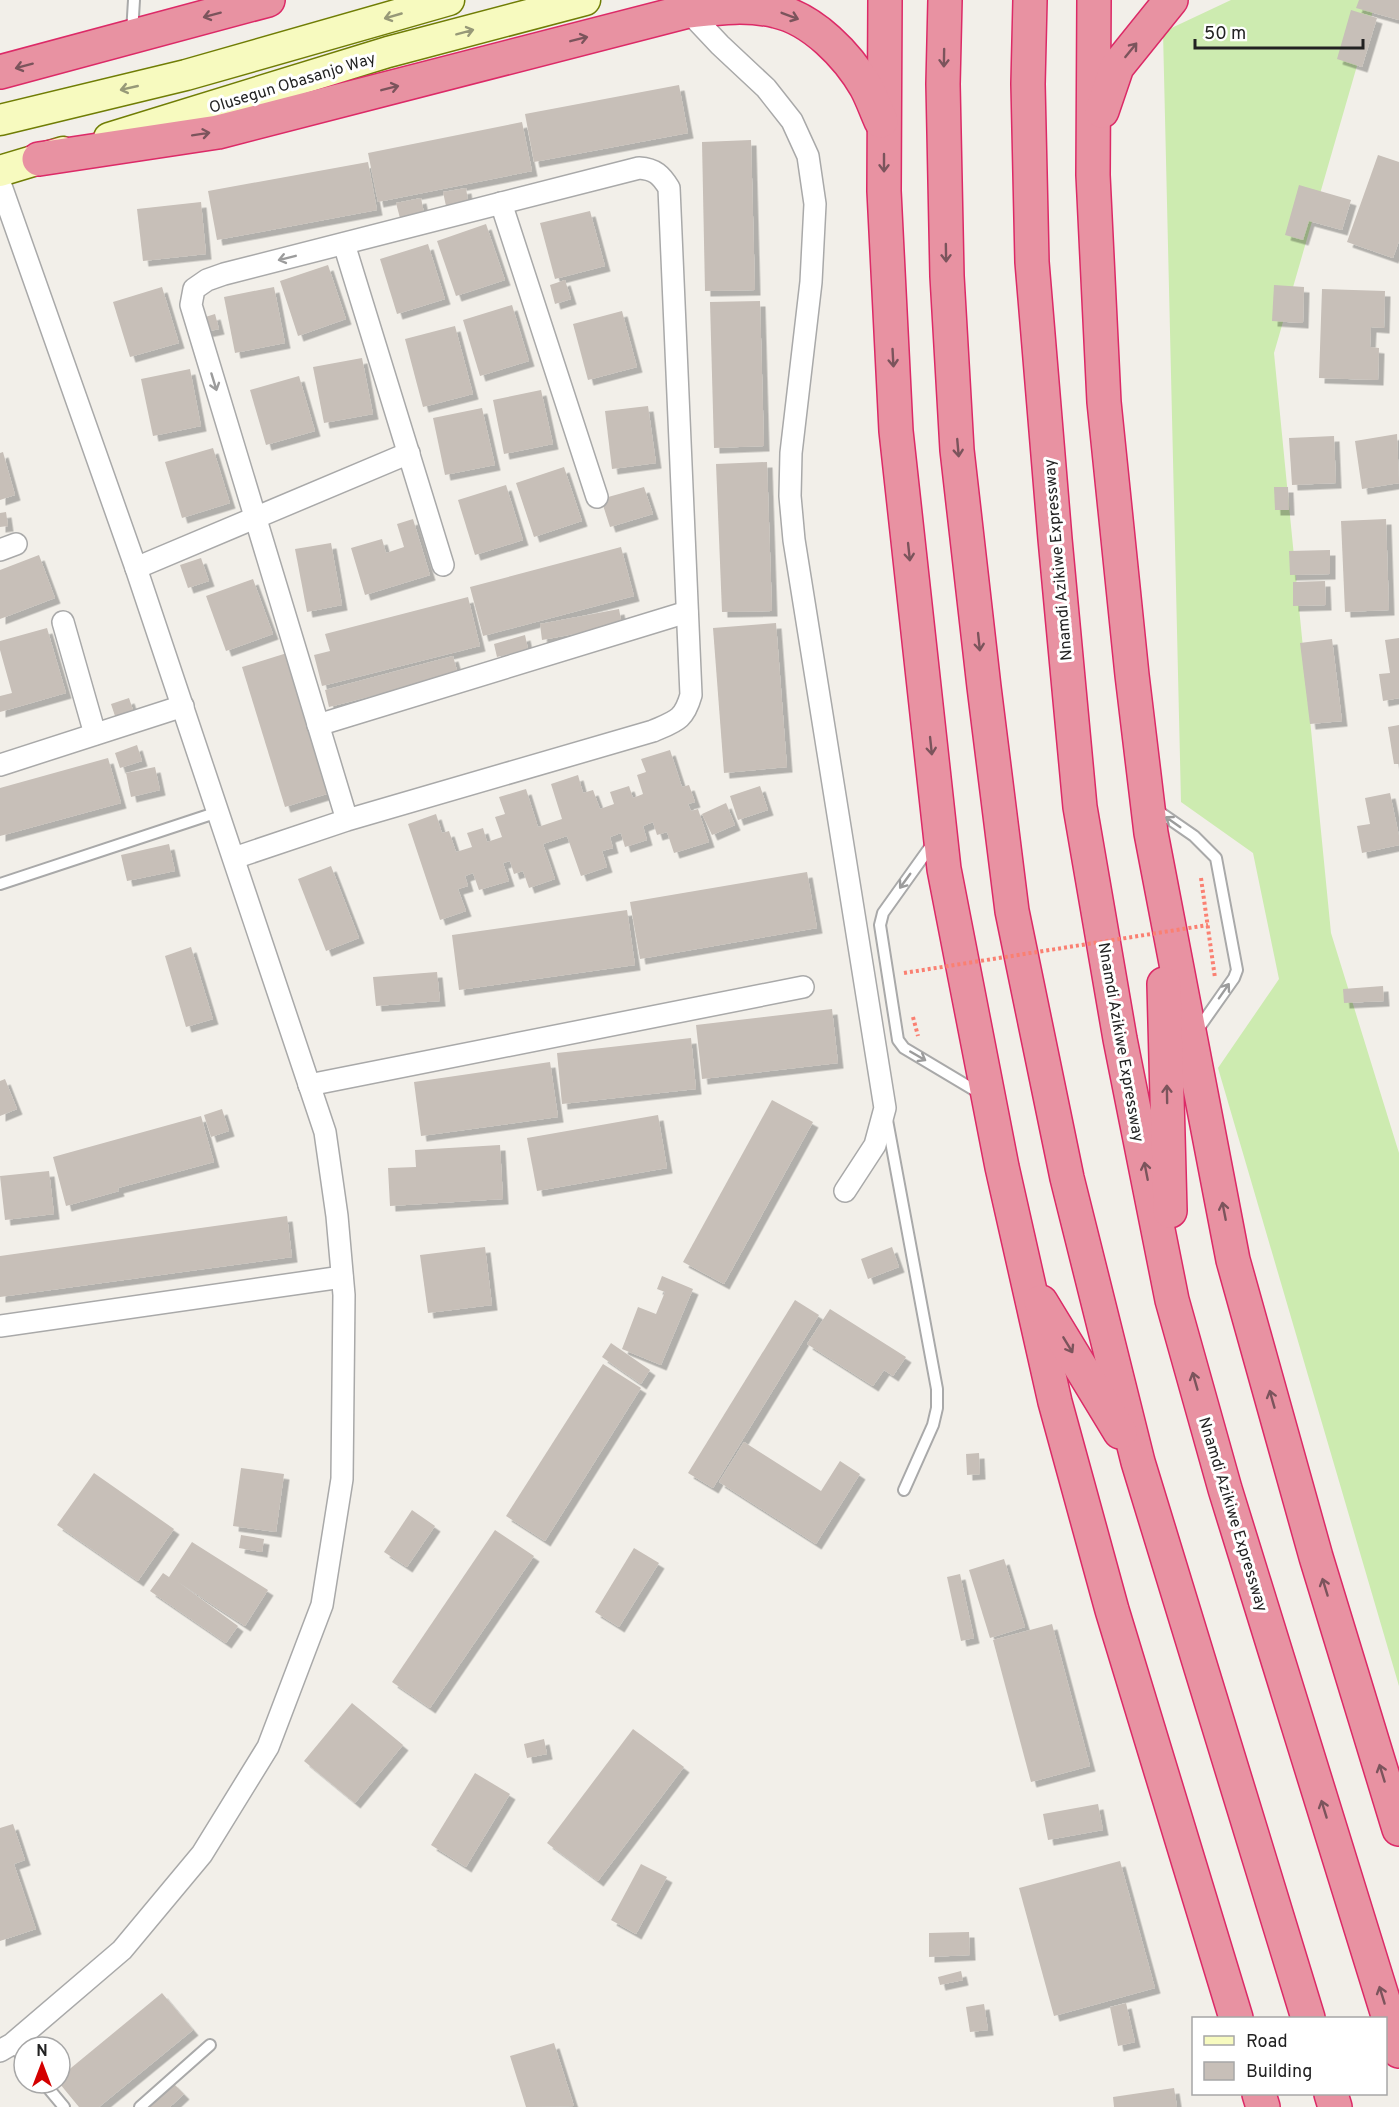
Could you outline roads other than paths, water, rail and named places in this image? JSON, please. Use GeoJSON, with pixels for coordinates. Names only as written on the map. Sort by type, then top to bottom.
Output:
{"type":"FeatureCollection","features":[{"type":"Feature","properties":{"kind":"highway"},"geometry":{"type":"LineString","coordinates":[[0,72],[268,0]]}},
{"type":"Feature","properties":{"kind":"highway"},"geometry":{"type":"LineString","coordinates":[[885,0],[884,191],[896,431],[944,869],[988,1098],[1054,1402],[1112,1610],[1235,2017]]}},
{"type":"Feature","properties":{"kind":"highway"},"geometry":{"type":"LineString","coordinates":[[945,0],[943,84],[947,276],[957,450],[1012,911],[1067,1178],[1138,1462],[1307,2017]]}},
{"type":"Feature","properties":{"kind":"highway","name":"Nnamdi Azikiwe Expressway"},"geometry":{"type":"LineString","coordinates":[[1030,0],[1028,84],[1032,262],[1054,539],[1080,807],[1119,1039],[1172,1300],[1225,1489],[1399,2051]]}},
{"type":"Feature","properties":{"kind":"highway"},"geometry":{"type":"LineString","coordinates":[[1094,0],[1093,142],[1104,402],[1130,663],[1148,803],[1162,889],[1233,1260],[1316,1557],[1399,1829]]}},
{"type":"Feature","properties":{"kind":"highway"},"geometry":{"type":"LineString","coordinates":[[1093,142],[1117,66],[1171,0]]}},
{"type":"Feature","properties":{"kind":"highway"},"geometry":{"type":"LineString","coordinates":[[39,159],[218,132],[688,11],[733,6],[777,11],[802,20],[840,51],[866,87],[884,129]]}},
{"type":"Feature","properties":{"kind":"highway"},"geometry":{"type":"LineString","coordinates":[[1162,889],[1172,1300]]}},
{"type":"Feature","properties":{"kind":"highway"},"geometry":{"type":"LineString","coordinates":[[1026,1277],[1138,1462]]}},
{"type":"Feature","properties":{"kind":"main road","name":"Olusegun Obasanjo Way"},"geometry":{"type":"LineString","coordinates":[[0,120],[186,75],[449,0]]}},
{"type":"Feature","properties":{"kind":"main road","name":"Olusegun Obasanjo Way"},"geometry":{"type":"LineString","coordinates":[[0,171],[388,52],[585,0]]}},
{"type":"Feature","properties":{"kind":"street"},"geometry":{"type":"LineString","coordinates":[[688,11],[766,88],[792,121],[808,156],[815,204],[811,282],[791,453],[790,496],[794,540],[885,1107],[875,1145],[845,1191]]}},
{"type":"Feature","properties":{"kind":"street"},"geometry":{"type":"LineString","coordinates":[[234,858],[347,820],[653,731],[676,721],[687,710],[691,695],[669,188],[663,176],[652,169],[639,168],[224,274],[207,280],[194,289],[191,305],[347,820]]}},
{"type":"Feature","properties":{"kind":"street"},"geometry":{"type":"LineString","coordinates":[[0,183],[136,568],[326,1132],[342,1277],[342,1479],[322,1605],[268,1747],[202,1854],[122,1950],[30,2035]]}},
{"type":"Feature","properties":{"kind":"street"},"geometry":{"type":"LineString","coordinates":[[501,203],[597,497]]}},
{"type":"Feature","properties":{"kind":"street"},"geometry":{"type":"LineString","coordinates":[[344,244],[443,565]]}},
{"type":"Feature","properties":{"kind":"street"},"geometry":{"type":"LineString","coordinates":[[136,568],[409,453]]}},
{"type":"Feature","properties":{"kind":"street"},"geometry":{"type":"LineString","coordinates":[[318,725],[687,612]]}},
{"type":"Feature","properties":{"kind":"street"},"geometry":{"type":"LineString","coordinates":[[63,622],[95,734]]}},
{"type":"Feature","properties":{"kind":"street"},"geometry":{"type":"LineString","coordinates":[[0,765],[183,706]]}},
{"type":"Feature","properties":{"kind":"street"},"geometry":{"type":"LineString","coordinates":[[309,1085],[803,987]]}},
{"type":"Feature","properties":{"kind":"street"},"geometry":{"type":"LineString","coordinates":[[0,1326],[342,1277]]}},
{"type":"Feature","properties":{"kind":"lane"},"geometry":{"type":"LineString","coordinates":[[131,37],[134,0]]}},
{"type":"Feature","properties":{"kind":"lane"},"geometry":{"type":"LineString","coordinates":[[1148,803],[1194,836],[1216,858],[1237,970],[1234,978],[1191,1039]]}},
{"type":"Feature","properties":{"kind":"lane"},"geometry":{"type":"LineString","coordinates":[[0,884],[218,812]]}},
{"type":"Feature","properties":{"kind":"lane"},"geometry":{"type":"LineString","coordinates":[[940,833],[882,913],[880,925],[898,1040],[904,1048],[988,1098]]}},
{"type":"Feature","properties":{"kind":"lane"},"geometry":{"type":"LineString","coordinates":[[885,1107],[937,1389],[937,1408],[933,1425],[904,1490]]}},
{"type":"Feature","properties":{"kind":"lane"},"geometry":{"type":"LineString","coordinates":[[140,2107],[210,2045]]}},
{"type":"Feature","properties":{"kind":"lane"},"geometry":{"type":"LineString","coordinates":[[54,2095],[64,2107]]}}]}
